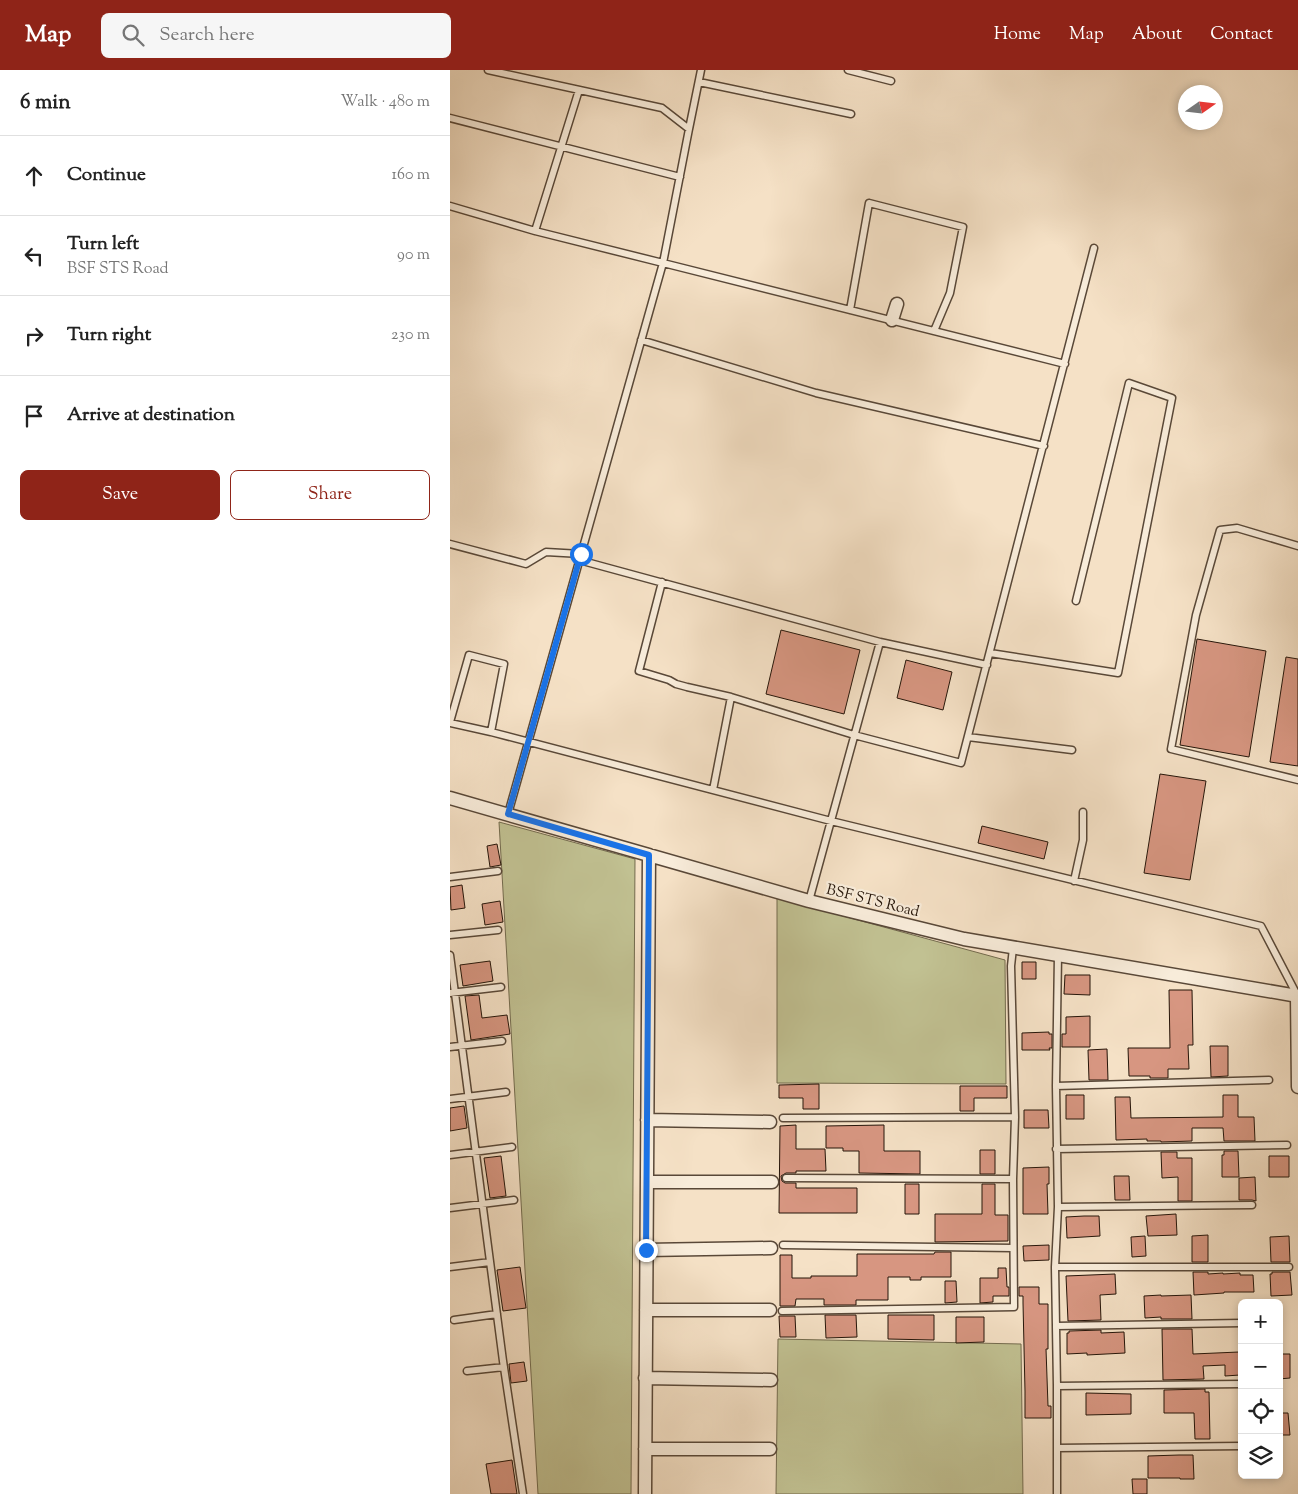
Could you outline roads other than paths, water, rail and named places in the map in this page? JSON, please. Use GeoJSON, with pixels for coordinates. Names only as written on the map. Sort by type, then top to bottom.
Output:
{"type":"FeatureCollection","features":[{"type":"Feature","properties":{"kind":"street"},"geometry":{"type":"LineString","coordinates":[[892,320],[897,304]]}},
{"type":"Feature","properties":{"kind":"street","name":"BSF STS Road"},"geometry":{"type":"LineString","coordinates":[[450,798],[809,901],[964,939],[1297,996]]}},
{"type":"Feature","properties":{"kind":"street"},"geometry":{"type":"LineString","coordinates":[[644,1494],[649,855]]}},
{"type":"Feature","properties":{"kind":"street"},"geometry":{"type":"LineString","coordinates":[[1297,996],[1298,1087]]}},
{"type":"Feature","properties":{"kind":"street"},"geometry":{"type":"LineString","coordinates":[[648,1120],[770,1122]]}},
{"type":"Feature","properties":{"kind":"street"},"geometry":{"type":"LineString","coordinates":[[647,1182],[772,1182]]}},
{"type":"Feature","properties":{"kind":"street"},"geometry":{"type":"LineString","coordinates":[[646,1250],[777,1247]]}},
{"type":"Feature","properties":{"kind":"street"},"geometry":{"type":"LineString","coordinates":[[646,1310],[776,1311]]}},
{"type":"Feature","properties":{"kind":"street"},"geometry":{"type":"LineString","coordinates":[[645,1378],[771,1380]]}},
{"type":"Feature","properties":{"kind":"street"},"geometry":{"type":"LineString","coordinates":[[645,1449],[770,1449]]}},
{"type":"Feature","properties":{"kind":"lane"},"geometry":{"type":"LineString","coordinates":[[488,70],[662,108],[690,129]]}},
{"type":"Feature","properties":{"kind":"lane"},"geometry":{"type":"LineString","coordinates":[[508,814],[663,263],[702,70]]}},
{"type":"Feature","properties":{"kind":"lane"},"geometry":{"type":"LineString","coordinates":[[848,70],[891,81]]}},
{"type":"Feature","properties":{"kind":"lane"},"geometry":{"type":"LineString","coordinates":[[699,82],[851,114]]}},
{"type":"Feature","properties":{"kind":"lane"},"geometry":{"type":"LineString","coordinates":[[535,231],[579,90]]}},
{"type":"Feature","properties":{"kind":"lane"},"geometry":{"type":"LineString","coordinates":[[450,118],[680,177]]}},
{"type":"Feature","properties":{"kind":"lane"},"geometry":{"type":"LineString","coordinates":[[850,310],[869,203],[963,227],[950,293],[934,331]]}},
{"type":"Feature","properties":{"kind":"lane"},"geometry":{"type":"LineString","coordinates":[[450,206],[535,231],[1065,364]]}},
{"type":"Feature","properties":{"kind":"lane"},"geometry":{"type":"LineString","coordinates":[[662,582],[639,671],[676,684],[732,697],[854,735],[961,763],[1094,248]]}},
{"type":"Feature","properties":{"kind":"lane"},"geometry":{"type":"LineString","coordinates":[[641,340],[816,393],[1044,446]]}},
{"type":"Feature","properties":{"kind":"lane"},"geometry":{"type":"LineString","coordinates":[[990,653],[1118,673],[1172,398],[1129,383],[1076,601]]}},
{"type":"Feature","properties":{"kind":"lane"},"geometry":{"type":"LineString","coordinates":[[1298,546],[1237,528],[1220,530],[1196,615],[1170,749],[1298,780]]}},
{"type":"Feature","properties":{"kind":"lane"},"geometry":{"type":"LineString","coordinates":[[450,544],[526,564],[546,552],[580,557],[662,582],[880,642],[987,665]]}},
{"type":"Feature","properties":{"kind":"lane"},"geometry":{"type":"LineString","coordinates":[[809,901],[880,642]]}},
{"type":"Feature","properties":{"kind":"lane"},"geometry":{"type":"LineString","coordinates":[[491,732],[504,664],[468,655],[450,723],[831,821],[1261,926],[1297,996]]}},
{"type":"Feature","properties":{"kind":"lane"},"geometry":{"type":"LineString","coordinates":[[713,790],[732,697]]}},
{"type":"Feature","properties":{"kind":"lane"},"geometry":{"type":"LineString","coordinates":[[968,738],[1072,750]]}},
{"type":"Feature","properties":{"kind":"lane"},"geometry":{"type":"LineString","coordinates":[[1074,881],[1083,840],[1084,812]]}},
{"type":"Feature","properties":{"kind":"lane"},"geometry":{"type":"LineString","coordinates":[[450,877],[498,871]]}},
{"type":"Feature","properties":{"kind":"lane"},"geometry":{"type":"LineString","coordinates":[[450,935],[498,930]]}},
{"type":"Feature","properties":{"kind":"lane"},"geometry":{"type":"LineString","coordinates":[[776,1311],[1014,1307],[1013,1179],[1015,1117],[1013,948]]}},
{"type":"Feature","properties":{"kind":"lane"},"geometry":{"type":"LineString","coordinates":[[450,955],[453,993],[477,1152],[504,1367],[523,1494]]}},
{"type":"Feature","properties":{"kind":"lane"},"geometry":{"type":"LineString","coordinates":[[1057,1494],[1055,1267],[1058,1207],[1056,1086],[1058,955]]}},
{"type":"Feature","properties":{"kind":"lane"},"geometry":{"type":"LineString","coordinates":[[453,993],[501,987]]}},
{"type":"Feature","properties":{"kind":"lane"},"geometry":{"type":"LineString","coordinates":[[450,1046],[502,1040]]}},
{"type":"Feature","properties":{"kind":"lane"},"geometry":{"type":"LineString","coordinates":[[1056,1086],[1270,1080]]}},
{"type":"Feature","properties":{"kind":"lane"},"geometry":{"type":"LineString","coordinates":[[450,1099],[506,1092]]}},
{"type":"Feature","properties":{"kind":"lane"},"geometry":{"type":"LineString","coordinates":[[783,1118],[1015,1117]]}},
{"type":"Feature","properties":{"kind":"lane"},"geometry":{"type":"LineString","coordinates":[[1056,1149],[1287,1145]]}},
{"type":"Feature","properties":{"kind":"lane"},"geometry":{"type":"LineString","coordinates":[[450,1155],[512,1147]]}},
{"type":"Feature","properties":{"kind":"lane"},"geometry":{"type":"LineString","coordinates":[[786,1178],[1013,1179]]}},
{"type":"Feature","properties":{"kind":"lane"},"geometry":{"type":"LineString","coordinates":[[450,1208],[514,1200]]}},
{"type":"Feature","properties":{"kind":"lane"},"geometry":{"type":"LineString","coordinates":[[1058,1207],[1252,1205]]}},
{"type":"Feature","properties":{"kind":"lane"},"geometry":{"type":"LineString","coordinates":[[777,1247],[1013,1248]]}},
{"type":"Feature","properties":{"kind":"lane"},"geometry":{"type":"LineString","coordinates":[[450,1267],[490,1262]]}},
{"type":"Feature","properties":{"kind":"lane"},"geometry":{"type":"LineString","coordinates":[[1055,1267],[1289,1267]]}},
{"type":"Feature","properties":{"kind":"lane"},"geometry":{"type":"LineString","coordinates":[[454,1320],[497,1314]]}},
{"type":"Feature","properties":{"kind":"lane"},"geometry":{"type":"LineString","coordinates":[[1056,1326],[1238,1323]]}},
{"type":"Feature","properties":{"kind":"lane"},"geometry":{"type":"LineString","coordinates":[[467,1371],[504,1367]]}},
{"type":"Feature","properties":{"kind":"lane"},"geometry":{"type":"LineString","coordinates":[[1057,1386],[1238,1384]]}},
{"type":"Feature","properties":{"kind":"lane"},"geometry":{"type":"LineString","coordinates":[[1057,1448],[1238,1446]]}}]}
